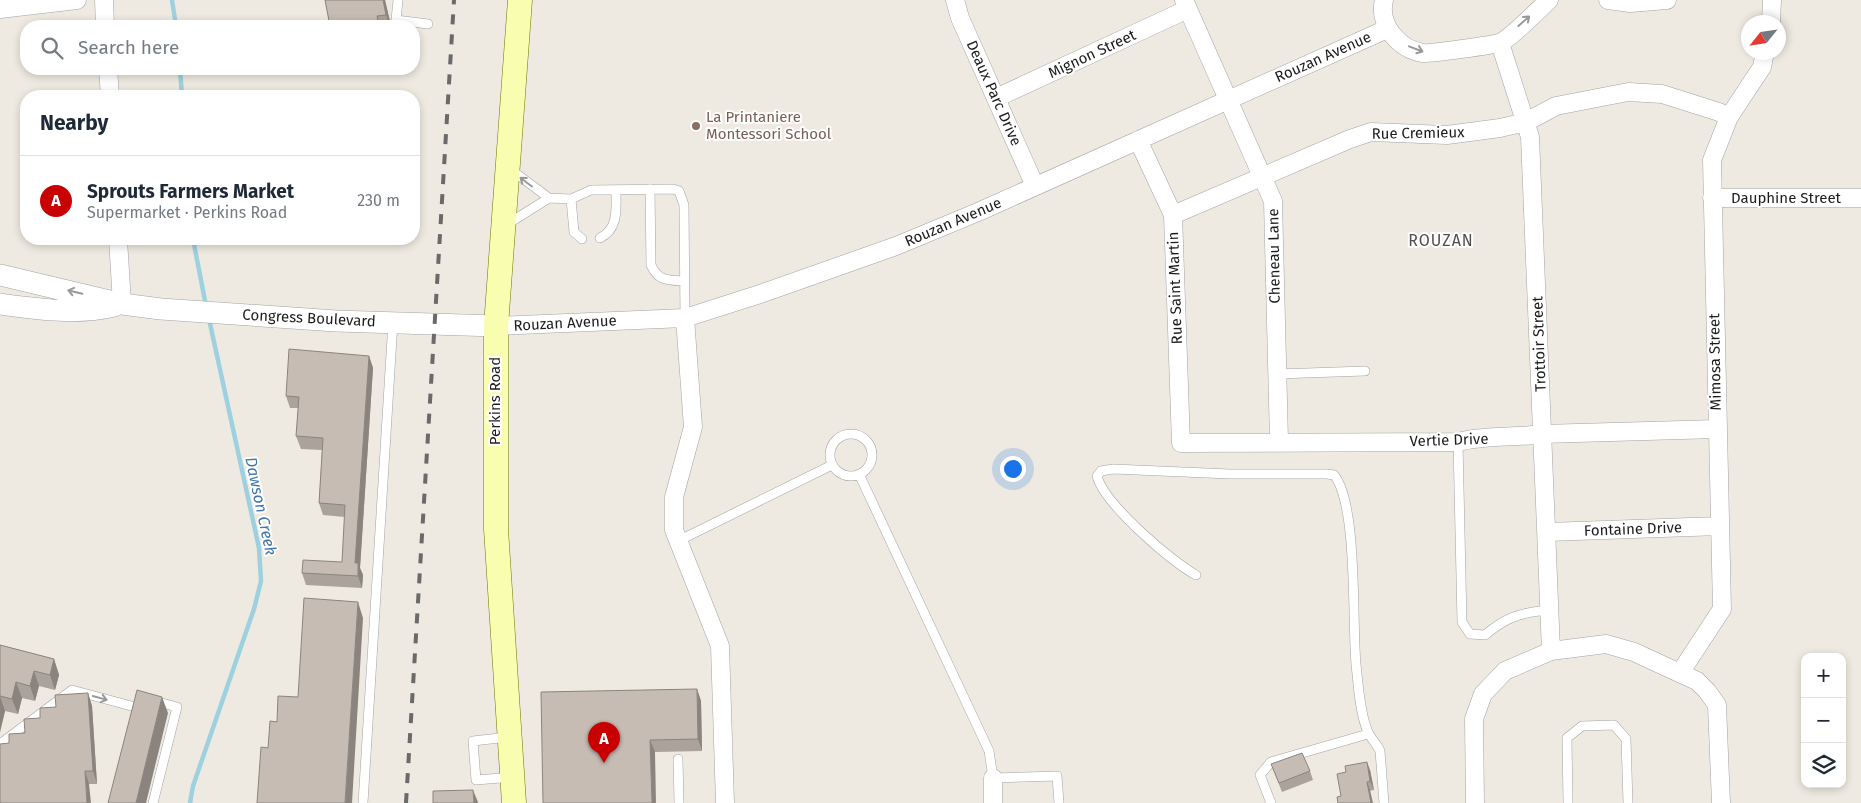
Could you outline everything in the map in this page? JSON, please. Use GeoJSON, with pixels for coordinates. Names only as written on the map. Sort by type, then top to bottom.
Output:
{"type":"FeatureCollection","features":[{"type":"Feature","properties":{"kind":"main road","name":"Perkins Road"},"geometry":{"type":"LineString","coordinates":[[514,803],[496,529],[496,326],[501,228],[520,0]]}},
{"type":"Feature","properties":{"kind":"street"},"geometry":{"type":"LineString","coordinates":[[0,8],[76,0]]}},
{"type":"Feature","properties":{"kind":"street"},"geometry":{"type":"LineString","coordinates":[[104,0],[105,20]]}},
{"type":"Feature","properties":{"kind":"street","name":"Deaux Parc Drive"},"geometry":{"type":"LineString","coordinates":[[954,0],[1035,186]]}},
{"type":"Feature","properties":{"kind":"street","name":"Rouzan Avenue"},"geometry":{"type":"LineString","coordinates":[[1384,0],[1382,7],[1387,29],[1402,44],[1423,53],[1500,43]]}},
{"type":"Feature","properties":{"kind":"street"},"geometry":{"type":"LineString","coordinates":[[1500,43],[1548,0]]}},
{"type":"Feature","properties":{"kind":"street"},"geometry":{"type":"LineString","coordinates":[[1608,0],[1630,3],[1667,0]]}},
{"type":"Feature","properties":{"kind":"street"},"geometry":{"type":"LineString","coordinates":[[1771,15],[1772,0]]}},
{"type":"Feature","properties":{"kind":"street","name":"Mignon Street"},"geometry":{"type":"LineString","coordinates":[[996,98],[1186,4]]}},
{"type":"Feature","properties":{"kind":"street","name":"Cheneau Lane"},"geometry":{"type":"LineString","coordinates":[[1186,4],[1273,201],[1279,442]]}},
{"type":"Feature","properties":{"kind":"street","name":"Rouzan Avenue"},"geometry":{"type":"LineString","coordinates":[[496,326],[685,318],[763,293],[896,246],[1387,29]]}},
{"type":"Feature","properties":{"kind":"street","name":"Trottoir Street"},"geometry":{"type":"LineString","coordinates":[[1500,43],[1530,137],[1551,651]]}},
{"type":"Feature","properties":{"kind":"street","name":"Mimosa Street"},"geometry":{"type":"LineString","coordinates":[[1680,673],[1722,609],[1712,160],[1729,117],[1762,67],[1763,60]]}},
{"type":"Feature","properties":{"kind":"street"},"geometry":{"type":"LineString","coordinates":[[108,75],[110,90]]}},
{"type":"Feature","properties":{"kind":"street","name":"Rue Cremieux"},"geometry":{"type":"LineString","coordinates":[[1173,215],[1263,178],[1350,139],[1371,132],[1447,135],[1494,129],[1526,122],[1556,106],[1628,92],[1662,94],[1729,117]]}},
{"type":"Feature","properties":{"kind":"street","name":"Rue Saint Martin"},"geometry":{"type":"LineString","coordinates":[[1138,140],[1173,215],[1181,443]]}},
{"type":"Feature","properties":{"kind":"street","name":"Dauphine Street"},"geometry":{"type":"LineString","coordinates":[[1712,198],[1861,198]]}},
{"type":"Feature","properties":{"kind":"street"},"geometry":{"type":"LineString","coordinates":[[118,245],[122,304]]}},
{"type":"Feature","properties":{"kind":"street","name":"Congress Boulevard"},"geometry":{"type":"LineString","coordinates":[[0,275],[122,304],[161,309],[496,326]]}},
{"type":"Feature","properties":{"kind":"street","name":"Congress Boulevard"},"geometry":{"type":"LineString","coordinates":[[0,304],[36,309],[94,311],[122,304]]}},
{"type":"Feature","properties":{"kind":"street"},"geometry":{"type":"LineString","coordinates":[[685,318],[692,427],[674,497],[674,530],[720,646],[724,803]]}},
{"type":"Feature","properties":{"kind":"street","name":"Vertie Drive"},"geometry":{"type":"LineString","coordinates":[[1181,443],[1458,442],[1473,438],[1514,438],[1542,434],[1717,429]]}},
{"type":"Feature","properties":{"kind":"street","name":"Fontaine Drive"},"geometry":{"type":"LineString","coordinates":[[1547,532],[1720,526]]}},
{"type":"Feature","properties":{"kind":"street"},"geometry":{"type":"LineString","coordinates":[[1475,803],[1474,719],[1484,694],[1505,671],[1551,651],[1606,644],[1634,652],[1697,682],[1717,705],[1722,803]]}},
{"type":"Feature","properties":{"kind":"street"},"geometry":{"type":"LineString","coordinates":[[993,778],[993,803]]}},
{"type":"Feature","properties":{"kind":"lane"},"geometry":{"type":"LineString","coordinates":[[396,20],[398,0]]}},
{"type":"Feature","properties":{"kind":"lane"},"geometry":{"type":"LineString","coordinates":[[420,23],[428,24]]}},
{"type":"Feature","properties":{"kind":"lane"},"geometry":{"type":"LineString","coordinates":[[506,167],[549,198],[572,199],[591,190],[673,189],[679,191],[682,197],[685,318]]}},
{"type":"Feature","properties":{"kind":"lane"},"geometry":{"type":"LineString","coordinates":[[650,189],[651,264],[656,275],[662,280],[684,281]]}},
{"type":"Feature","properties":{"kind":"lane"},"geometry":{"type":"LineString","coordinates":[[600,238],[608,234],[614,225],[616,190]]}},
{"type":"Feature","properties":{"kind":"lane"},"geometry":{"type":"LineString","coordinates":[[501,228],[549,198]]}},
{"type":"Feature","properties":{"kind":"lane"},"geometry":{"type":"LineString","coordinates":[[572,199],[574,232],[582,239]]}},
{"type":"Feature","properties":{"kind":"lane"},"geometry":{"type":"LineString","coordinates":[[363,803],[393,322]]}},
{"type":"Feature","properties":{"kind":"lane"},"geometry":{"type":"LineString","coordinates":[[1277,374],[1365,371]]}},
{"type":"Feature","properties":{"kind":"lane"},"geometry":{"type":"LineString","coordinates":[[856,435],[867,442],[872,455],[867,468],[859,474],[849,476],[842,474],[832,466],[830,452],[832,446],[842,436],[856,435]]}},
{"type":"Feature","properties":{"kind":"lane"},"geometry":{"type":"LineString","coordinates":[[1458,442],[1462,622],[1470,634],[1485,635],[1502,621],[1530,611],[1550,610]]}},
{"type":"Feature","properties":{"kind":"lane"},"geometry":{"type":"LineString","coordinates":[[678,541],[832,466]]}},
{"type":"Feature","properties":{"kind":"lane"},"geometry":{"type":"LineString","coordinates":[[1196,575],[1168,557],[1138,528],[1102,488],[1097,476],[1101,471],[1114,469],[1230,474],[1334,475],[1343,490],[1348,519],[1356,665],[1368,734],[1377,744],[1380,751],[1384,803]]}},
{"type":"Feature","properties":{"kind":"lane"},"geometry":{"type":"LineString","coordinates":[[859,474],[989,751],[993,778],[1057,776],[1059,803]]}},
{"type":"Feature","properties":{"kind":"lane"},"geometry":{"type":"LineString","coordinates":[[0,744],[72,690],[135,707]]}},
{"type":"Feature","properties":{"kind":"lane"},"geometry":{"type":"LineString","coordinates":[[133,717],[135,707],[142,698],[177,708],[153,803]]}},
{"type":"Feature","properties":{"kind":"lane"},"geometry":{"type":"LineString","coordinates":[[1568,803],[1567,738],[1582,726],[1614,725],[1626,739],[1628,803]]}},
{"type":"Feature","properties":{"kind":"lane"},"geometry":{"type":"LineString","coordinates":[[1271,803],[1260,776],[1271,762],[1368,734]]}},
{"type":"Feature","properties":{"kind":"lane"},"geometry":{"type":"LineString","coordinates":[[510,737],[473,741],[476,780],[512,777]]}},
{"type":"Feature","properties":{"kind":"lane"},"geometry":{"type":"LineString","coordinates":[[678,759],[679,803]]}},
{"type":"Feature","properties":{"kind":"building"},"geometry":{"type":"Polygon","coordinates":[[[325,0],[383,0],[386,15],[377,16],[378,20],[329,20],[325,0]]]}},
{"type":"Feature","properties":{"kind":"building"},"geometry":{"type":"Polygon","coordinates":[[[289,349],[369,356],[355,563],[358,563],[358,576],[302,573],[303,560],[342,562],[345,505],[319,503],[323,438],[296,436],[299,397],[286,396],[289,349]]]}},
{"type":"Feature","properties":{"kind":"building"},"geometry":{"type":"Polygon","coordinates":[[[304,598],[358,602],[345,803],[257,803],[261,747],[268,748],[270,721],[277,722],[278,696],[298,697],[304,598]]]}},
{"type":"Feature","properties":{"kind":"building"},"geometry":{"type":"Polygon","coordinates":[[[0,645],[54,659],[50,675],[34,671],[30,686],[16,682],[12,699],[0,696],[0,645]]]}},
{"type":"Feature","properties":{"kind":"building"},"geometry":{"type":"Polygon","coordinates":[[[697,689],[698,739],[650,740],[652,803],[543,803],[541,692],[697,689]]]}},
{"type":"Feature","properties":{"kind":"building"},"geometry":{"type":"Polygon","coordinates":[[[137,690],[162,697],[136,803],[108,803],[137,690]]]}},
{"type":"Feature","properties":{"kind":"building"},"geometry":{"type":"Polygon","coordinates":[[[88,693],[93,771],[85,771],[87,803],[0,803],[0,744],[9,743],[9,734],[25,733],[24,719],[40,718],[40,708],[56,707],[55,695],[88,693]]]}},
{"type":"Feature","properties":{"kind":"building"},"geometry":{"type":"Polygon","coordinates":[[[1302,753],[1310,771],[1279,783],[1271,764],[1302,753]]]}},
{"type":"Feature","properties":{"kind":"building"},"geometry":{"type":"Polygon","coordinates":[[[1367,762],[1370,781],[1367,782],[1371,803],[1338,803],[1337,797],[1341,796],[1337,774],[1346,772],[1345,766],[1367,762]]]}},
{"type":"Feature","properties":{"kind":"building"},"geometry":{"type":"Polygon","coordinates":[[[473,790],[474,803],[433,803],[433,791],[473,790]]]}},
{"type":"Feature","properties":{"kind":"waterway","name":"Dawson Creek"},"geometry":{"type":"LineString","coordinates":[[172,0],[175,20]]}},
{"type":"Feature","properties":{"kind":"waterway","name":"Dawson Creek"},"geometry":{"type":"LineString","coordinates":[[180,75],[182,90]]}},
{"type":"Feature","properties":{"kind":"waterway","name":"Dawson Creek"},"geometry":{"type":"LineString","coordinates":[[194,245],[206,306]]}},
{"type":"Feature","properties":{"kind":"waterway","name":"Dawson Creek"},"geometry":{"type":"LineString","coordinates":[[190,803],[193,786],[254,609],[261,581],[259,548],[209,319]]}},
{"type":"Feature","properties":{"kind":"railway"},"geometry":{"type":"LineString","coordinates":[[406,803],[454,0]]}},
{"type":"Feature","properties":{"kind":"place","name":"La Printaniere Montessori School"},"geometry":{"type":"Point","coordinates":[696,126]}},
{"type":"Feature","properties":{"kind":"place","name":"Sprouts Farmers Market"},"geometry":{"type":"Point","coordinates":[604,763]}},
{"type":"Feature","properties":{"kind":"district","name":"ROUZAN"},"geometry":{"type":"Point","coordinates":[1441,240]}}]}
